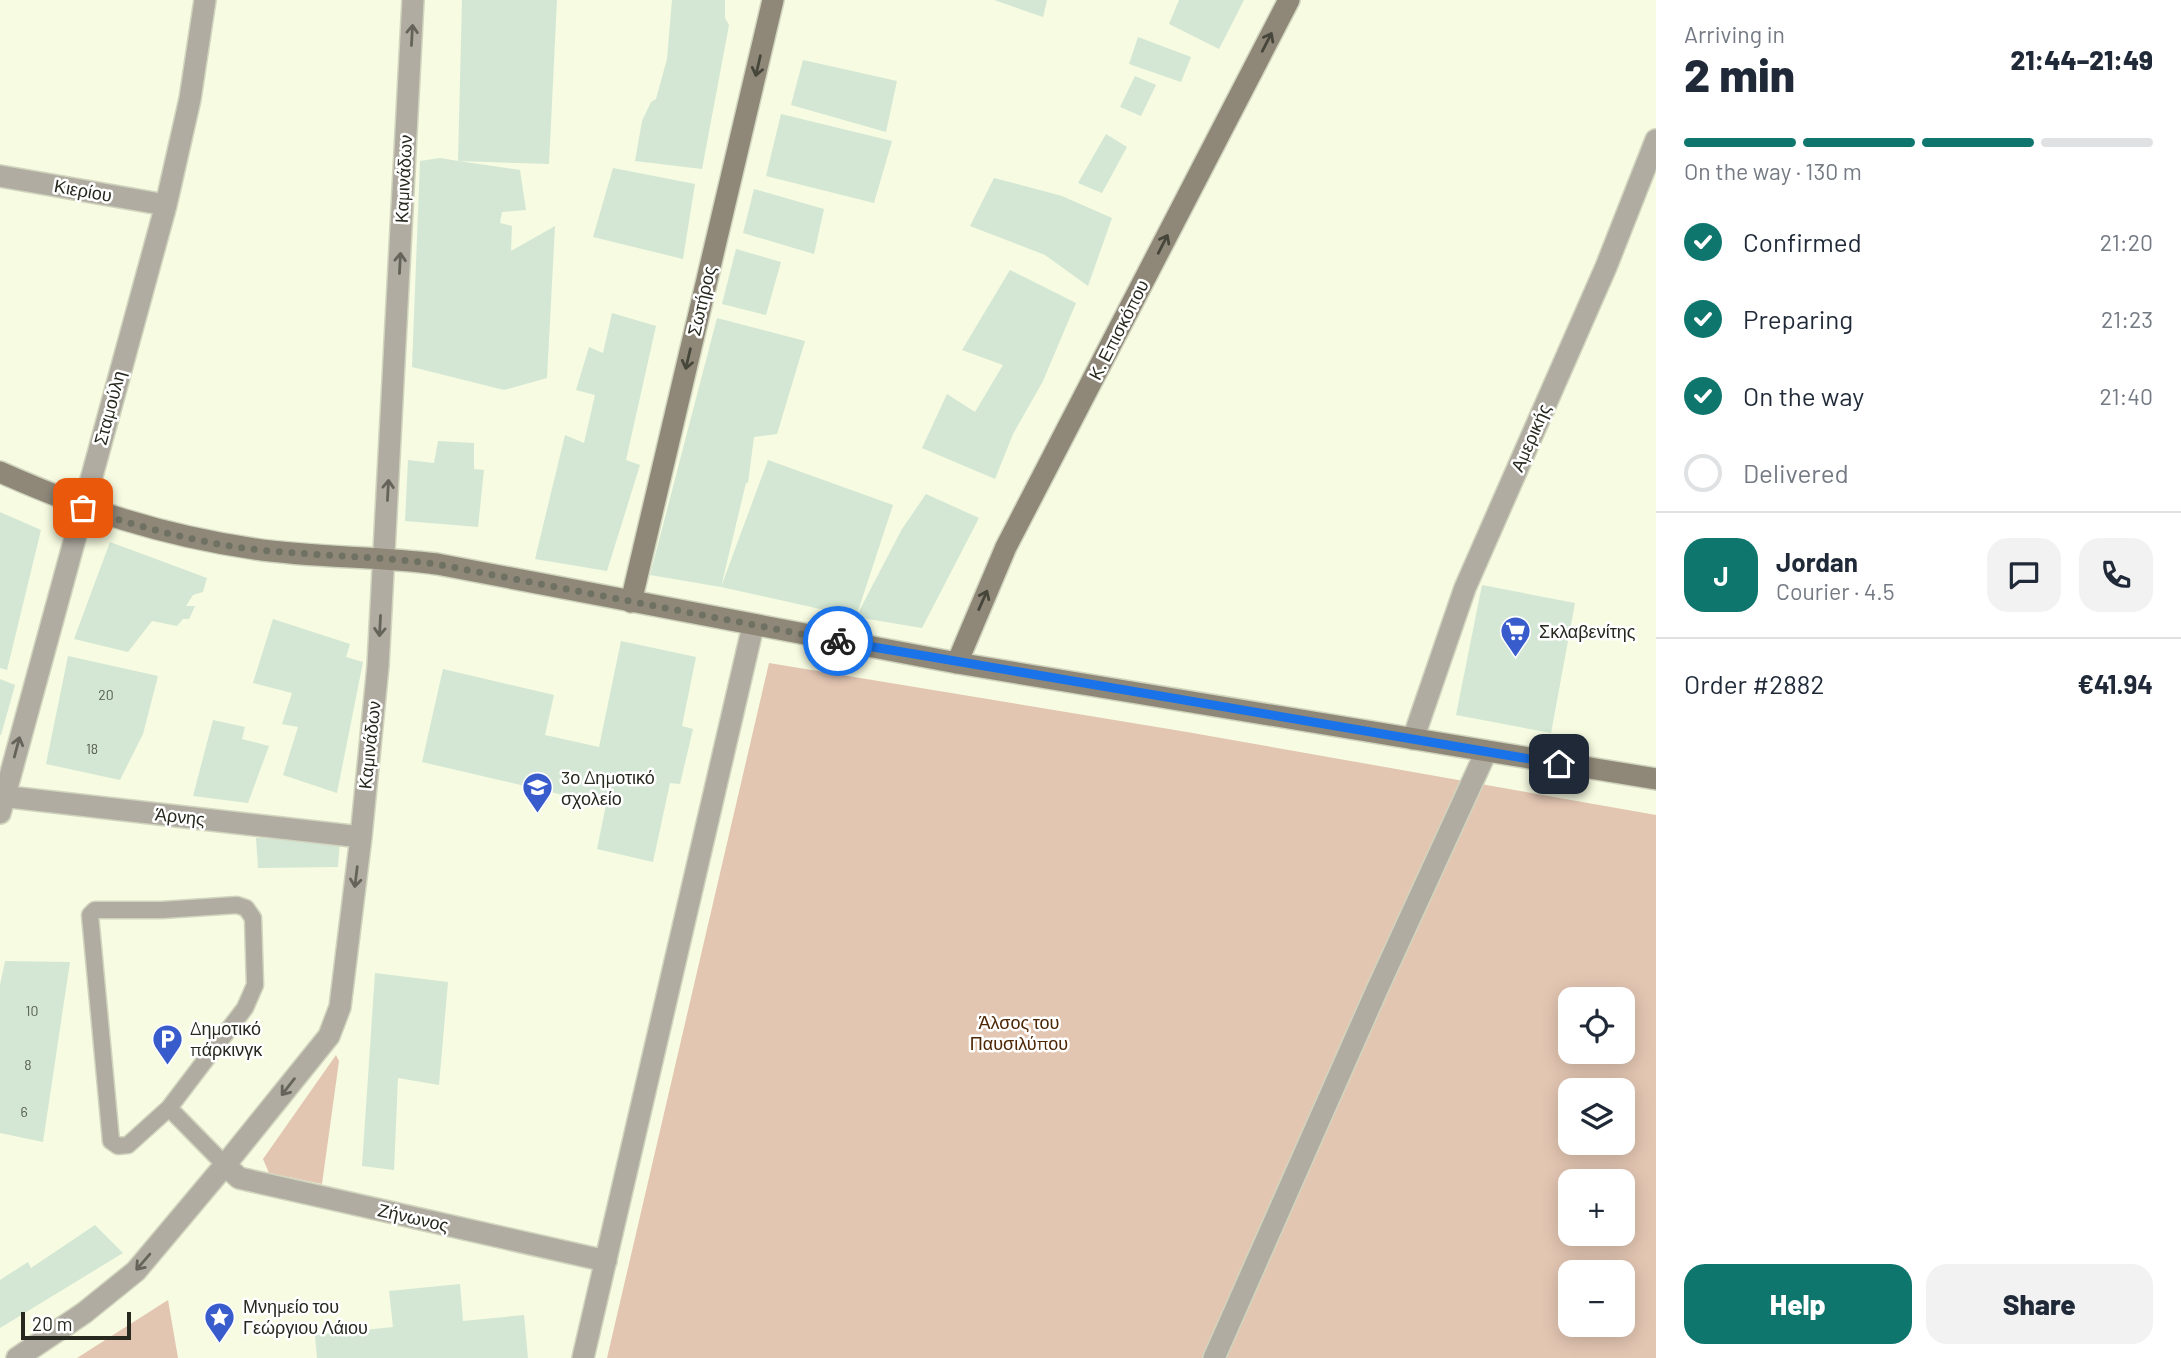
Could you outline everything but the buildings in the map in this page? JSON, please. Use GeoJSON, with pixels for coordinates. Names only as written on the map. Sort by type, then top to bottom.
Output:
{"type":"FeatureCollection","features":[{"type":"Feature","properties":{"kind":"main road","name":"Σωτήρος"},"geometry":{"type":"LineString","coordinates":[[631,602],[773,0]]}},
{"type":"Feature","properties":{"kind":"main road","name":"Κ. Επισκόπου"},"geometry":{"type":"LineString","coordinates":[[957,663],[1006,547],[1289,0]]}},
{"type":"Feature","properties":{"kind":"main road"},"geometry":{"type":"LineString","coordinates":[[0,472],[83,508],[124,522],[192,539],[258,549],[436,564],[957,663],[1656,779]]}},
{"type":"Feature","properties":{"kind":"street","name":"Σταμούλη"},"geometry":{"type":"LineString","coordinates":[[1,802],[166,205],[190,99],[205,0]]}},
{"type":"Feature","properties":{"kind":"street","name":"Καμινάδων"},"geometry":{"type":"LineString","coordinates":[[16,1358],[84,1312],[136,1271],[329,1036],[340,1007],[378,666],[414,0]]}},
{"type":"Feature","properties":{"kind":"street","name":"Αμερικής"},"geometry":{"type":"LineString","coordinates":[[1413,739],[1465,588],[1606,267],[1656,140]]}},
{"type":"Feature","properties":{"kind":"street","name":"Κιερίου"},"geometry":{"type":"LineString","coordinates":[[0,176],[166,205]]}},
{"type":"Feature","properties":{"kind":"street"},"geometry":{"type":"LineString","coordinates":[[583,1358],[754,626]]}},
{"type":"Feature","properties":{"kind":"street"},"geometry":{"type":"LineString","coordinates":[[1214,1358],[1375,994],[1486,752]]}},
{"type":"Feature","properties":{"kind":"street","name":"Άρνης"},"geometry":{"type":"LineString","coordinates":[[1,802],[361,837]]}},
{"type":"Feature","properties":{"kind":"street","name":"Ζήνωνος"},"geometry":{"type":"LineString","coordinates":[[225,1165],[239,1178],[606,1261]]}},
{"type":"Feature","properties":{"kind":"lane"},"geometry":{"type":"LineString","coordinates":[[237,905],[246,908],[253,918],[255,985],[245,1008],[169,1108],[128,1145],[118,1146],[111,1141],[90,915],[95,910],[162,910],[237,905]]}},
{"type":"Feature","properties":{"kind":"lane"},"geometry":{"type":"LineString","coordinates":[[169,1108],[225,1165]]}},
{"type":"Feature","properties":{"kind":"green space","name":"Άλσος του Παυσιλύπου"},"geometry":{"type":"Polygon","coordinates":[[[769,663],[1187,732],[1656,815],[1656,1358],[607,1358],[769,663]]]}},
{"type":"Feature","properties":{"kind":"green space"},"geometry":{"type":"Polygon","coordinates":[[[336,1055],[339,1061],[322,1184],[269,1173],[263,1159],[336,1055]]]}},
{"type":"Feature","properties":{"kind":"green space"},"geometry":{"type":"Polygon","coordinates":[[[168,1300],[178,1358],[77,1358],[168,1300]]]}},
{"type":"Feature","properties":{"kind":"way so far"},"geometry":{"type":"LineString","coordinates":[[83,508],[124,522],[192,539],[258,549],[436,564],[838,641]]}},
{"type":"Feature","properties":{"kind":"place","name":"Σκλαβενίτης"},"geometry":{"type":"Point","coordinates":[1516,659]}},
{"type":"Feature","properties":{"kind":"place","name":"3ο Δημοτικό σχολείο"},"geometry":{"type":"Point","coordinates":[538,815]}},
{"type":"Feature","properties":{"kind":"place","name":"Δημοτικό πάρκινγκ"},"geometry":{"type":"Point","coordinates":[167,1066]}},
{"type":"Feature","properties":{"kind":"place","name":"Μνημείο του Γεώργιου Λάιου"},"geometry":{"type":"Point","coordinates":[220,1344]}},
{"type":"Feature","properties":{"kind":"route"},"geometry":{"type":"LineString","coordinates":[[838,641],[1559,764]]}}]}
